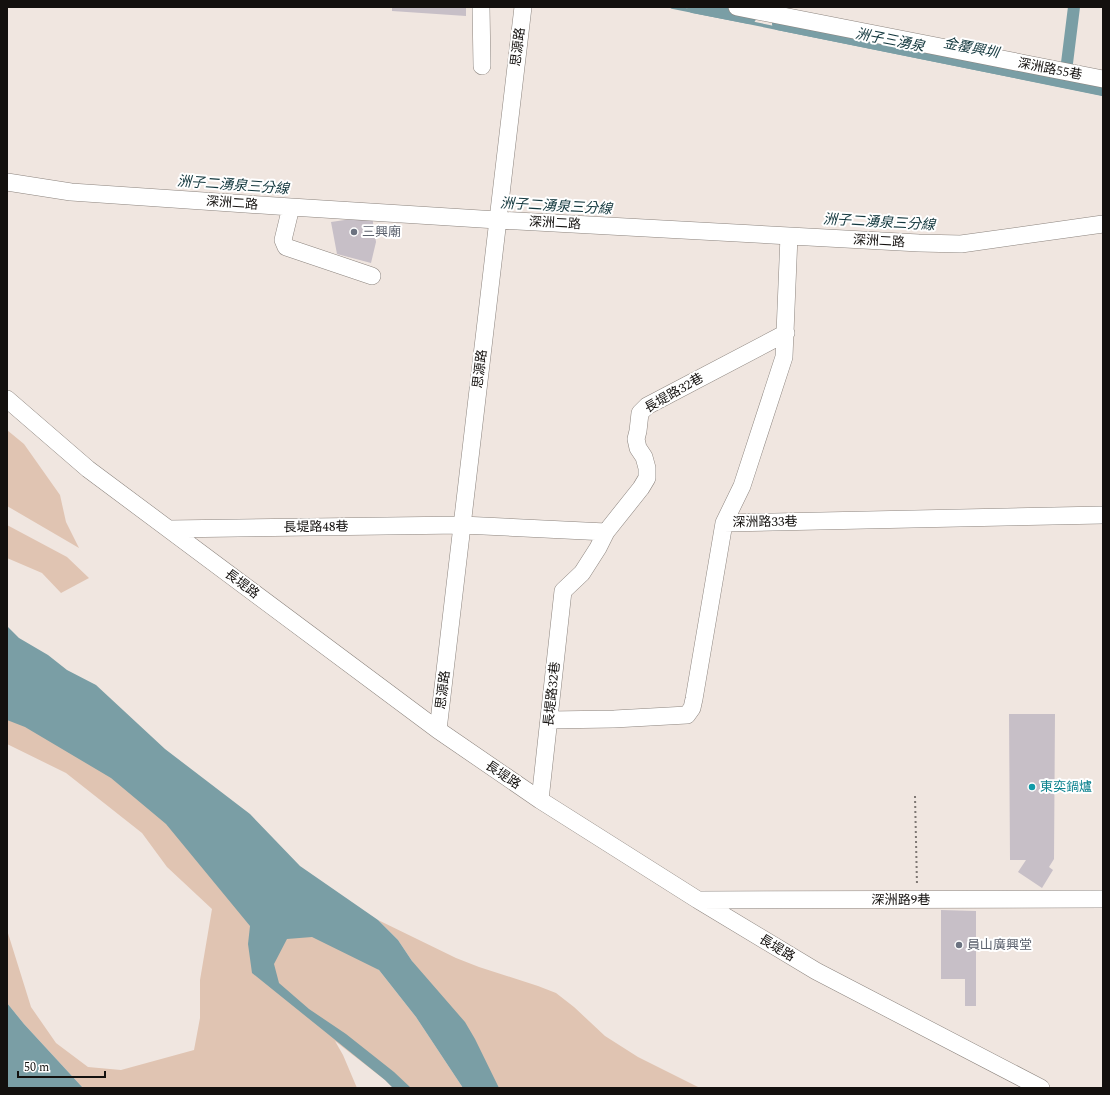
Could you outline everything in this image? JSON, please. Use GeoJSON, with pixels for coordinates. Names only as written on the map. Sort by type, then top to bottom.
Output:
{"type":"FeatureCollection","features":[{"type":"Feature","properties":{"kind":"street"},"geometry":{"type":"LineString","coordinates":[[481,7],[482,66]]}},
{"type":"Feature","properties":{"kind":"street","name":"思源路"},"geometry":{"type":"LineString","coordinates":[[438,730],[523,7]]}},
{"type":"Feature","properties":{"kind":"street","name":"深洲路55巷"},"geometry":{"type":"LineString","coordinates":[[737,7],[1103,79]]}},
{"type":"Feature","properties":{"kind":"street","name":"深洲二路"},"geometry":{"type":"LineString","coordinates":[[7,182],[71,192],[291,207],[919,243],[961,244],[1103,224]]}},
{"type":"Feature","properties":{"kind":"street"},"geometry":{"type":"LineString","coordinates":[[291,207],[283,240],[286,247],[372,276]]}},
{"type":"Feature","properties":{"kind":"street","name":"深洲路33巷"},"geometry":{"type":"LineString","coordinates":[[789,236],[784,357],[742,486],[724,522],[1103,515]]}},
{"type":"Feature","properties":{"kind":"street","name":"長堤路32巷"},"geometry":{"type":"LineString","coordinates":[[540,800],[563,591],[582,573],[606,532],[641,488],[647,478],[647,468],[644,457],[638,448],[636,439],[640,413],[647,406],[786,333]]}},
{"type":"Feature","properties":{"kind":"street","name":"長堤路"},"geometry":{"type":"LineString","coordinates":[[7,399],[88,469],[438,730],[540,800],[698,900],[816,971],[1041,1088]]}},
{"type":"Feature","properties":{"kind":"street"},"geometry":{"type":"LineString","coordinates":[[550,720],[614,719],[687,715],[692,708],[694,699],[724,522]]}},
{"type":"Feature","properties":{"kind":"street"},"geometry":{"type":"LineString","coordinates":[[462,525],[606,532]]}},
{"type":"Feature","properties":{"kind":"street","name":"長堤路48巷"},"geometry":{"type":"LineString","coordinates":[[169,529],[462,525]]}},
{"type":"Feature","properties":{"kind":"street","name":"深洲路9巷"},"geometry":{"type":"LineString","coordinates":[[698,900],[1103,899]]}},
{"type":"Feature","properties":{"kind":"path"},"geometry":{"type":"LineString","coordinates":[[915,796],[917,900]]}},
{"type":"Feature","properties":{"kind":"shaded area"},"geometry":{"type":"Polygon","coordinates":[[[7,430],[24,444],[60,495],[66,522],[79,548],[7,506],[7,430]]]}},
{"type":"Feature","properties":{"kind":"shaded area"},"geometry":{"type":"Polygon","coordinates":[[[7,525],[67,557],[89,578],[61,593],[42,573],[7,558],[7,525]]]}},
{"type":"Feature","properties":{"kind":"shaded area"},"geometry":{"type":"Polygon","coordinates":[[[7,657],[379,970],[416,1017],[463,1088],[393,1088],[335,1041],[343,1055],[357,1088],[83,1088],[24,1024],[7,1003],[7,930],[31,1007],[56,1043],[88,1067],[121,1070],[194,1050],[200,1018],[200,980],[212,909],[167,867],[142,833],[66,773],[7,744],[7,657]]]}},
{"type":"Feature","properties":{"kind":"shaded area"},"geometry":{"type":"Polygon","coordinates":[[[378,920],[456,958],[556,993],[574,1007],[605,1036],[638,1057],[700,1088],[484,1088],[433,1007],[412,961],[398,940],[378,920]]]}},
{"type":"Feature","properties":{"kind":"water"},"geometry":{"type":"Polygon","coordinates":[[[7,626],[19,638],[48,655],[67,670],[96,685],[165,749],[250,814],[300,866],[378,920],[398,940],[412,961],[465,1022],[499,1088],[463,1088],[416,1017],[379,970],[312,937],[287,939],[274,964],[279,983],[309,1009],[346,1034],[394,1072],[411,1088],[393,1088],[252,973],[248,944],[250,926],[166,824],[111,778],[25,727],[7,720],[7,626]]]}},
{"type":"Feature","properties":{"kind":"water"},"geometry":{"type":"Polygon","coordinates":[[[7,1003],[24,1024],[83,1088],[7,1088],[7,1003]]]}},
{"type":"Feature","properties":{"kind":"building"},"geometry":{"type":"Polygon","coordinates":[[[392,7],[466,7],[466,16],[392,11],[392,7]]]}},
{"type":"Feature","properties":{"kind":"building","name":"三興廟"},"geometry":{"type":"Polygon","coordinates":[[[372,216],[376,242],[371,263],[337,254],[331,222],[372,216]]]}},
{"type":"Feature","properties":{"kind":"building","name":"東奕鍋爐"},"geometry":{"type":"Polygon","coordinates":[[[1009,714],[1055,714],[1054,859],[1049,867],[1053,870],[1042,888],[1018,872],[1026,860],[1010,860],[1009,714]]]}},
{"type":"Feature","properties":{"kind":"building","name":"員山廣興堂"},"geometry":{"type":"Polygon","coordinates":[[[941,910],[976,911],[976,1006],[965,1006],[965,979],[941,979],[941,910]]]}},
{"type":"Feature","properties":{"kind":"waterway","name":"洲子三湧泉"},"geometry":{"type":"LineString","coordinates":[[672,7],[1103,94]]}},
{"type":"Feature","properties":{"kind":"waterway","name":"金覆興圳"},"geometry":{"type":"LineString","coordinates":[[693,7],[750,18]]}},
{"type":"Feature","properties":{"kind":"waterway"},"geometry":{"type":"LineString","coordinates":[[1065,79],[1074,7]]}},
{"type":"Feature","properties":{"kind":"waterway","name":"金覆興圳"},"geometry":{"type":"LineString","coordinates":[[778,24],[1103,90]]}},
{"type":"Feature","properties":{"kind":"place","name":"三興廟"},"geometry":{"type":"Point","coordinates":[354,232]}},
{"type":"Feature","properties":{"kind":"place","name":"東奕鍋爐"},"geometry":{"type":"Point","coordinates":[1032,787]}},
{"type":"Feature","properties":{"kind":"place","name":"員山廣興堂"},"geometry":{"type":"Point","coordinates":[959,945]}},
{"type":"Feature","properties":{"kind":"water label","name":"洲子二湧泉三分線"},"geometry":{"type":"Point","coordinates":[233,185]}},
{"type":"Feature","properties":{"kind":"water label","name":"洲子二湧泉三分線"},"geometry":{"type":"Point","coordinates":[556,206]}},
{"type":"Feature","properties":{"kind":"water label","name":"洲子二湧泉三分線"},"geometry":{"type":"Point","coordinates":[879,222]}}]}
